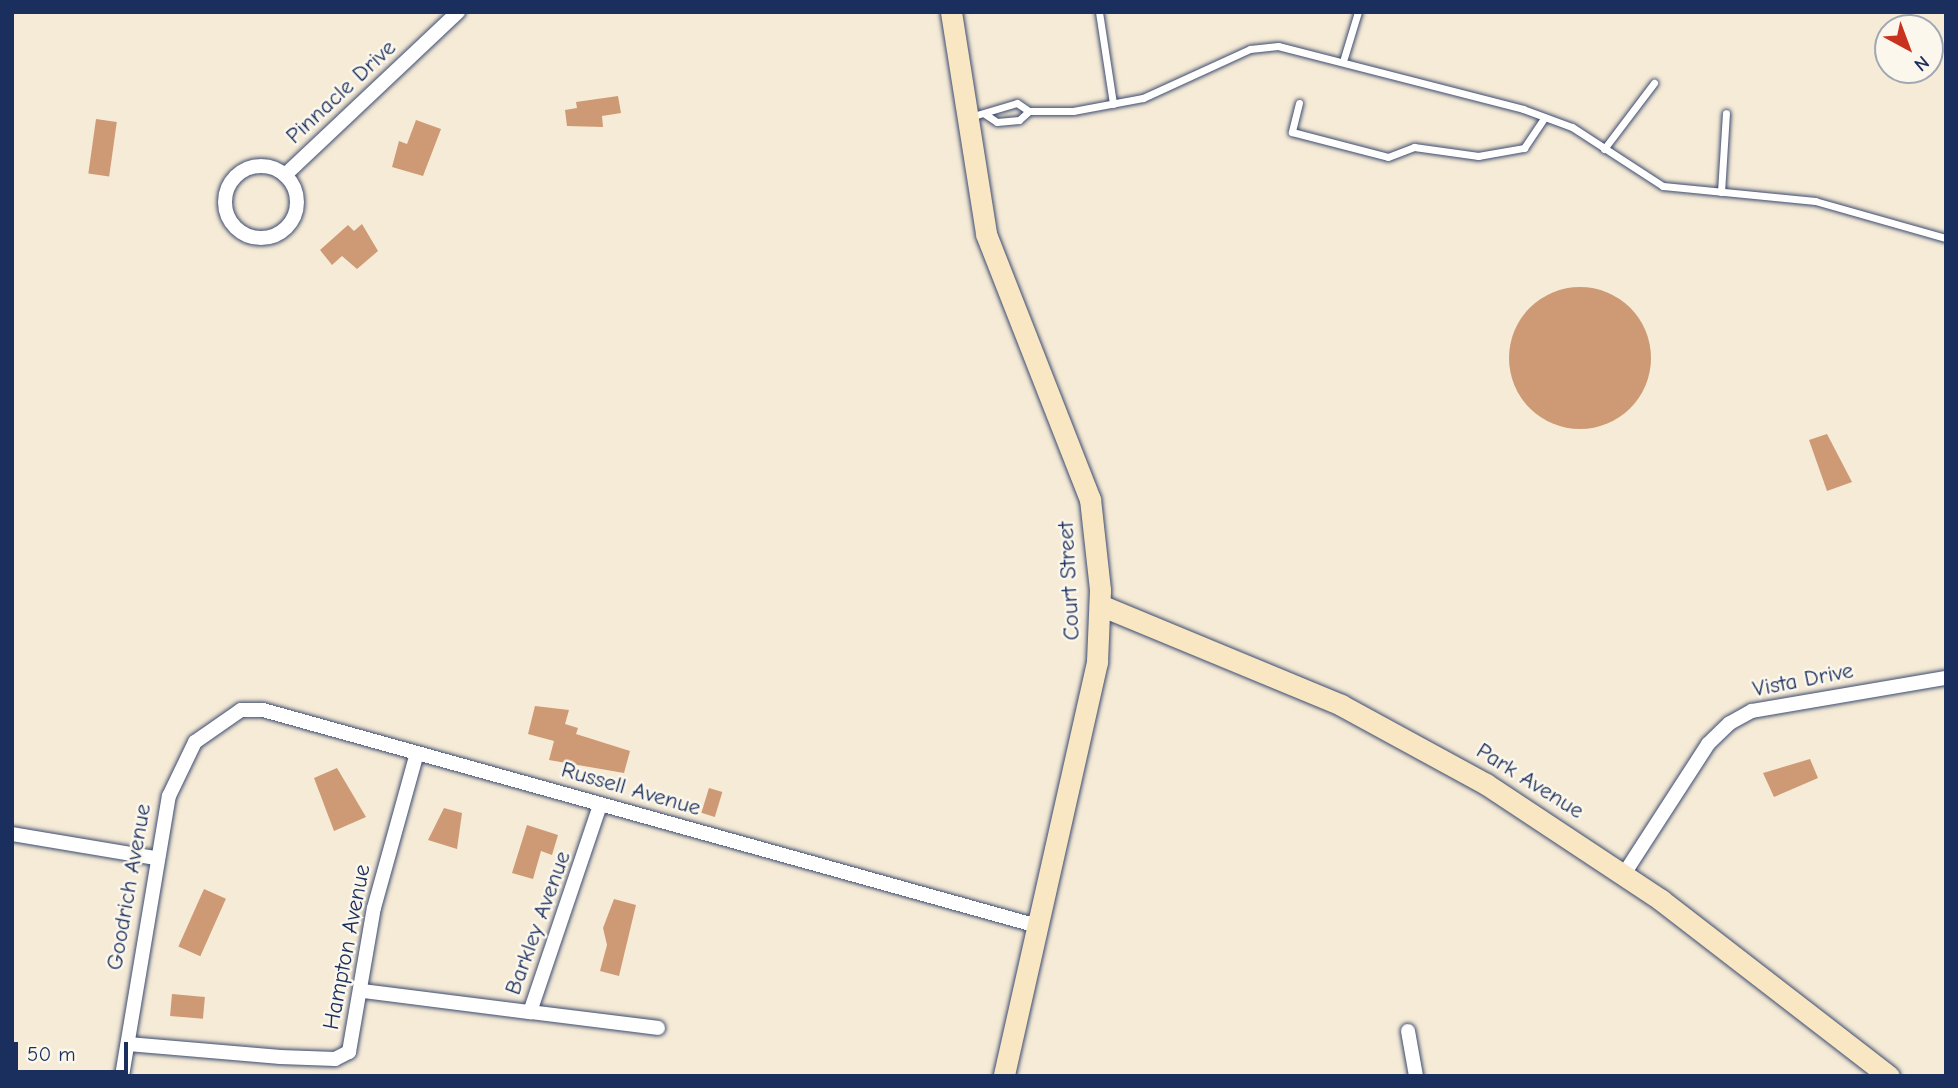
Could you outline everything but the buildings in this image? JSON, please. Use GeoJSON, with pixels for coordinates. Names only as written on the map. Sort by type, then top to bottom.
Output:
{"type":"FeatureCollection","features":[{"type":"Feature","properties":{"kind":"main road","name":"Court Street"},"geometry":{"type":"LineString","coordinates":[[951,12],[975,116],[997,272],[1090,499],[1100,605],[1097,662],[1034,925],[1004,1076]]}},
{"type":"Feature","properties":{"kind":"main road","name":"Park Avenue"},"geometry":{"type":"LineString","coordinates":[[1100,605],[1385,727],[1486,784],[1624,874],[1889,1076]]}},
{"type":"Feature","properties":{"kind":"street","name":"Pinnacle Drive"},"geometry":{"type":"LineString","coordinates":[[285,175],[457,12]]}},
{"type":"Feature","properties":{"kind":"street","name":"Pinnacle Drive"},"geometry":{"type":"LineString","coordinates":[[272,168],[285,175],[298,202],[286,229],[259,238],[233,224],[226,196],[243,172],[272,168]]}},
{"type":"Feature","properties":{"kind":"street","name":"Vista Drive"},"geometry":{"type":"LineString","coordinates":[[1624,874],[1708,744],[1730,723],[1752,711],[1946,678]]}},
{"type":"Feature","properties":{"kind":"street","name":"Russell Avenue"},"geometry":{"type":"LineString","coordinates":[[216,721],[252,708],[599,808],[1034,925]]}},
{"type":"Feature","properties":{"kind":"street","name":"Goodrich Avenue"},"geometry":{"type":"LineString","coordinates":[[122,1076],[155,858],[178,772],[216,721]]}},
{"type":"Feature","properties":{"kind":"street","name":"Hampton Avenue"},"geometry":{"type":"LineString","coordinates":[[128,1044],[335,1059],[349,1052],[363,991],[374,908],[416,757]]}},
{"type":"Feature","properties":{"kind":"street","name":"Barkley Avenue"},"geometry":{"type":"LineString","coordinates":[[363,991],[530,1012],[599,808]]}},
{"type":"Feature","properties":{"kind":"street"},"geometry":{"type":"LineString","coordinates":[[12,834],[155,858]]}},
{"type":"Feature","properties":{"kind":"street"},"geometry":{"type":"LineString","coordinates":[[530,1012],[658,1028]]}},
{"type":"Feature","properties":{"kind":"street"},"geometry":{"type":"LineString","coordinates":[[1408,1031],[1416,1076]]}},
{"type":"Feature","properties":{"kind":"lane"},"geometry":{"type":"LineString","coordinates":[[1099,12],[1113,104]]}},
{"type":"Feature","properties":{"kind":"lane"},"geometry":{"type":"LineString","coordinates":[[1344,58],[1358,12]]}},
{"type":"Feature","properties":{"kind":"lane"},"geometry":{"type":"LineString","coordinates":[[975,116],[998,122],[1019,120],[1029,111],[1113,104],[1143,98],[1251,49],[1278,46],[1344,58],[1545,117],[1604,149],[1662,186],[1815,201],[1946,237]]}},
{"type":"Feature","properties":{"kind":"lane"},"geometry":{"type":"LineString","coordinates":[[1604,149],[1654,83]]}},
{"type":"Feature","properties":{"kind":"lane"},"geometry":{"type":"LineString","coordinates":[[975,116],[1017,103],[1029,111]]}},
{"type":"Feature","properties":{"kind":"lane"},"geometry":{"type":"LineString","coordinates":[[1299,103],[1292,132],[1388,158],[1414,147],[1478,156],[1524,148],[1545,117]]}},
{"type":"Feature","properties":{"kind":"lane"},"geometry":{"type":"LineString","coordinates":[[1721,192],[1726,113]]}}]}
